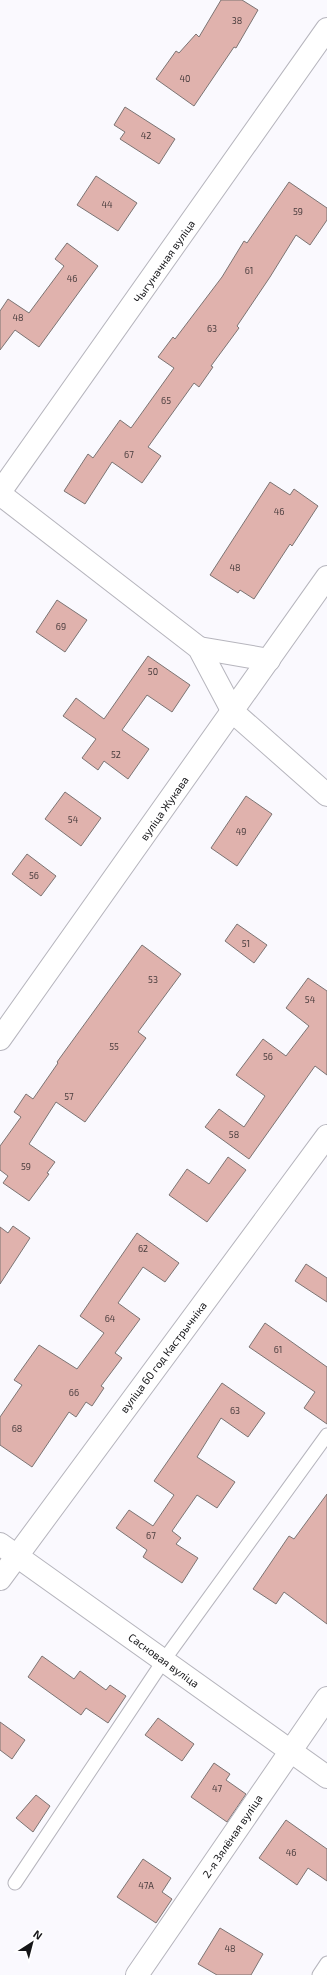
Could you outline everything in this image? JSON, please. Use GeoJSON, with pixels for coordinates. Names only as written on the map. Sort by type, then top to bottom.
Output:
{"type":"FeatureCollection","features":[{"type":"Feature","properties":{"kind":"street","name":"Чыгуначная вуліца"},"geometry":{"type":"LineString","coordinates":[[0,493],[327,29]]}},
{"type":"Feature","properties":{"kind":"street"},"geometry":{"type":"LineString","coordinates":[[0,493],[199,648],[233,712],[327,795]]}},
{"type":"Feature","properties":{"kind":"street","name":"вуліца Жукава"},"geometry":{"type":"LineString","coordinates":[[0,1039],[233,712],[327,577]]}},
{"type":"Feature","properties":{"kind":"street"},"geometry":{"type":"LineString","coordinates":[[199,648],[269,660]]}},
{"type":"Feature","properties":{"kind":"street","name":"вуліца 60 год Кастрычніка"},"geometry":{"type":"LineString","coordinates":[[0,1579],[8,1550],[327,1136]]}},
{"type":"Feature","properties":{"kind":"street","name":"Сасновая вуліца"},"geometry":{"type":"LineString","coordinates":[[8,1550],[327,1777]]}},
{"type":"Feature","properties":{"kind":"street","name":"2-я Зялёная вуліца"},"geometry":{"type":"LineString","coordinates":[[137,1975],[327,1698]]}},
{"type":"Feature","properties":{"kind":"lane"},"geometry":{"type":"LineString","coordinates":[[15,1883],[164,1660],[327,1435]]}},
{"type":"Feature","properties":{"kind":"lane"},"geometry":{"type":"LineString","coordinates":[[319,1975],[327,1964]]}},
{"type":"Feature","properties":{"kind":"building"},"geometry":{"type":"Polygon","coordinates":[[[221,0],[242,0],[258,10],[236,48],[234,47],[194,106],[156,79],[176,51],[179,53],[196,34],[199,37],[221,0]]]}},
{"type":"Feature","properties":{"kind":"building"},"geometry":{"type":"Polygon","coordinates":[[[125,107],[175,139],[159,164],[120,139],[125,132],[114,125],[125,107]]]}},
{"type":"Feature","properties":{"kind":"building"},"geometry":{"type":"Polygon","coordinates":[[[96,176],[137,203],[118,231],[77,205],[96,176]]]}},
{"type":"Feature","properties":{"kind":"building"},"geometry":{"type":"Polygon","coordinates":[[[289,182],[327,208],[327,220],[310,245],[296,235],[237,326],[239,328],[211,366],[213,367],[199,387],[194,383],[148,447],[161,456],[142,483],[112,462],[85,504],[64,491],[88,454],[93,458],[120,420],[131,428],[174,368],[158,357],[173,337],[175,339],[222,277],[244,241],[247,243],[289,182]]]}},
{"type":"Feature","properties":{"kind":"building"},"geometry":{"type":"Polygon","coordinates":[[[67,243],[98,266],[39,347],[15,330],[0,350],[0,311],[8,299],[29,313],[64,266],[55,259],[67,243]]]}},
{"type":"Feature","properties":{"kind":"building"},"geometry":{"type":"Polygon","coordinates":[[[270,482],[290,495],[294,489],[318,506],[292,546],[290,544],[254,599],[240,590],[238,593],[210,575],[270,482]]]}},
{"type":"Feature","properties":{"kind":"building"},"geometry":{"type":"Polygon","coordinates":[[[57,600],[87,620],[65,652],[36,632],[57,600]]]}},
{"type":"Feature","properties":{"kind":"building"},"geometry":{"type":"Polygon","coordinates":[[[148,656],[190,685],[172,712],[147,695],[122,730],[149,749],[128,779],[104,761],[98,770],[82,758],[96,739],[63,716],[76,698],[104,719],[148,656]]]}},
{"type":"Feature","properties":{"kind":"building"},"geometry":{"type":"Polygon","coordinates":[[[65,792],[101,818],[81,846],[45,819],[65,792]]]}},
{"type":"Feature","properties":{"kind":"building"},"geometry":{"type":"Polygon","coordinates":[[[246,796],[272,814],[237,866],[211,848],[246,796]]]}},
{"type":"Feature","properties":{"kind":"building"},"geometry":{"type":"Polygon","coordinates":[[[27,854],[56,876],[41,896],[12,874],[27,854]]]}},
{"type":"Feature","properties":{"kind":"building"},"geometry":{"type":"Polygon","coordinates":[[[237,924],[267,945],[254,963],[225,941],[237,924]]]}},
{"type":"Feature","properties":{"kind":"building"},"geometry":{"type":"Polygon","coordinates":[[[142,945],[181,974],[138,1032],[146,1038],[85,1122],[56,1102],[29,1144],[55,1162],[47,1173],[49,1174],[29,1201],[3,1183],[8,1176],[0,1170],[0,1146],[21,1117],[14,1112],[26,1094],[33,1099],[58,1063],[57,1062],[142,945]]]}},
{"type":"Feature","properties":{"kind":"building"},"geometry":{"type":"Polygon","coordinates":[[[308,978],[327,991],[327,1075],[315,1066],[249,1159],[205,1127],[219,1109],[244,1127],[265,1096],[236,1075],[263,1039],[286,1056],[309,1026],[286,1008],[308,978]]]}},
{"type":"Feature","properties":{"kind":"building"},"geometry":{"type":"Polygon","coordinates":[[[228,1157],[246,1170],[207,1222],[169,1195],[187,1169],[209,1184],[228,1157]]]}},
{"type":"Feature","properties":{"kind":"building"},"geometry":{"type":"Polygon","coordinates":[[[13,1226],[30,1238],[0,1284],[0,1227],[8,1233],[13,1226]]]}},
{"type":"Feature","properties":{"kind":"building"},"geometry":{"type":"Polygon","coordinates":[[[137,1233],[179,1263],[165,1282],[143,1267],[118,1303],[140,1319],[115,1353],[122,1358],[101,1386],[104,1388],[92,1406],[86,1402],[76,1417],[69,1412],[32,1467],[0,1445],[0,1417],[22,1385],[14,1380],[39,1345],[77,1369],[104,1333],[80,1316],[137,1233]]]}},
{"type":"Feature","properties":{"kind":"building"},"geometry":{"type":"Polygon","coordinates":[[[306,1264],[327,1278],[327,1302],[295,1281],[306,1264]]]}},
{"type":"Feature","properties":{"kind":"building"},"geometry":{"type":"Polygon","coordinates":[[[265,1323],[327,1367],[327,1424],[304,1408],[315,1392],[249,1347],[265,1323]]]}},
{"type":"Feature","properties":{"kind":"building"},"geometry":{"type":"Polygon","coordinates":[[[222,1383],[265,1413],[248,1437],[221,1418],[197,1457],[235,1482],[217,1508],[197,1495],[172,1531],[181,1538],[176,1544],[198,1558],[182,1583],[143,1557],[147,1550],[116,1528],[129,1510],[153,1526],[174,1495],[154,1481],[222,1383]]]}},
{"type":"Feature","properties":{"kind":"building"},"geometry":{"type":"Polygon","coordinates":[[[327,1494],[327,1624],[284,1592],[276,1604],[253,1589],[289,1536],[294,1539],[327,1494]]]}},
{"type":"Feature","properties":{"kind":"building"},"geometry":{"type":"Polygon","coordinates":[[[42,1656],[74,1679],[80,1671],[106,1690],[110,1685],[126,1696],[108,1723],[86,1708],[81,1715],[28,1677],[42,1656]]]}},
{"type":"Feature","properties":{"kind":"building"},"geometry":{"type":"Polygon","coordinates":[[[158,1718],[194,1744],[182,1761],[145,1735],[158,1718]]]}},
{"type":"Feature","properties":{"kind":"building"},"geometry":{"type":"Polygon","coordinates":[[[0,1722],[25,1740],[12,1759],[0,1750],[0,1722]]]}},
{"type":"Feature","properties":{"kind":"building"},"geometry":{"type":"Polygon","coordinates":[[[214,1763],[230,1774],[226,1780],[246,1794],[227,1822],[191,1797],[214,1763]]]}},
{"type":"Feature","properties":{"kind":"building"},"geometry":{"type":"Polygon","coordinates":[[[36,1795],[50,1806],[33,1832],[16,1818],[36,1795]]]}},
{"type":"Feature","properties":{"kind":"building"},"geometry":{"type":"Polygon","coordinates":[[[286,1820],[327,1849],[327,1881],[308,1868],[297,1885],[259,1858],[286,1820]]]}},
{"type":"Feature","properties":{"kind":"building"},"geometry":{"type":"Polygon","coordinates":[[[143,1859],[171,1878],[162,1892],[172,1899],[156,1923],[117,1897],[143,1859]]]}},
{"type":"Feature","properties":{"kind":"building"},"geometry":{"type":"Polygon","coordinates":[[[220,1928],[263,1954],[251,1975],[217,1975],[198,1964],[220,1928]]]}}]}
